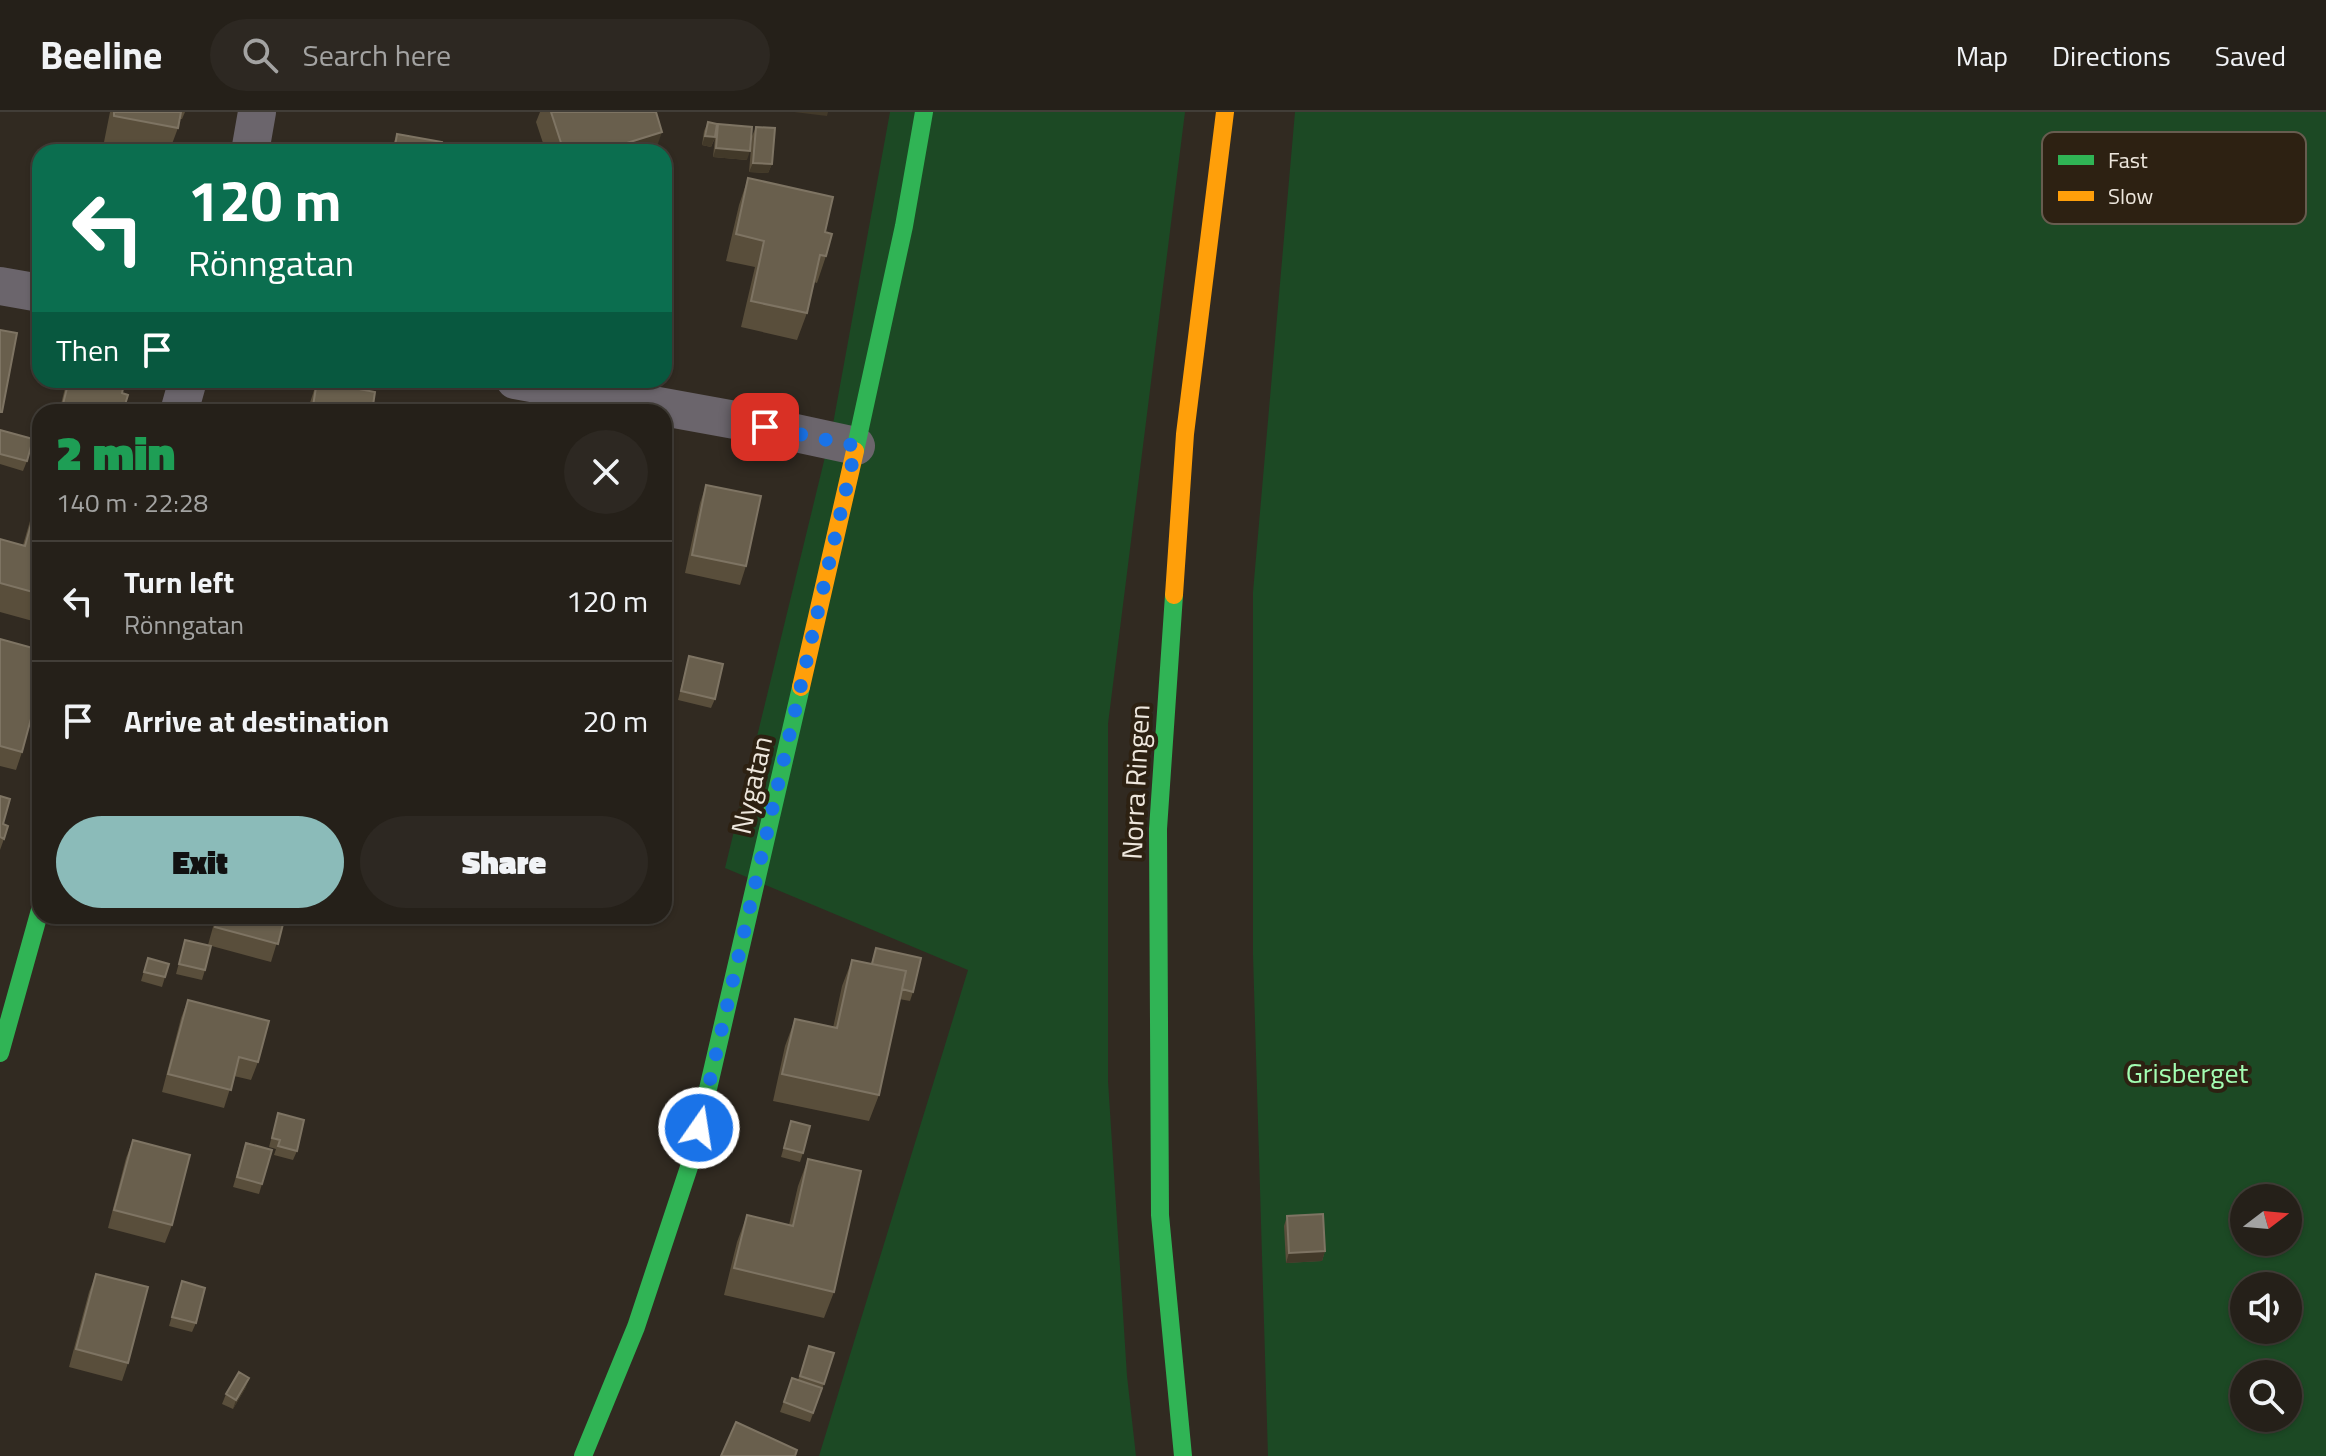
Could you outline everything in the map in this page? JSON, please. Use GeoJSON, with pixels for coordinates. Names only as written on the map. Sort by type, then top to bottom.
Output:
{"type":"FeatureCollection","features":[{"type":"Feature","properties":{"kind":"street","name":"Nygatan"},"geometry":{"type":"LineString","coordinates":[[583,1456],[636,1327],[692,1158],[856,446],[904,226],[924,112]]}},
{"type":"Feature","properties":{"kind":"street","name":"Norra Ringen"},"geometry":{"type":"LineString","coordinates":[[1183,1456],[1160,1215],[1158,829],[1185,434],[1225,112]]}},
{"type":"Feature","properties":{"kind":"street"},"geometry":{"type":"LineString","coordinates":[[0,286],[32,292]]}},
{"type":"Feature","properties":{"kind":"street"},"geometry":{"type":"LineString","coordinates":[[559,388],[647,404]]}},
{"type":"Feature","properties":{"kind":"street"},"geometry":{"type":"LineString","coordinates":[[672,409],[856,446]]}},
{"type":"Feature","properties":{"kind":"street"},"geometry":{"type":"LineString","coordinates":[[0,1053],[36,924]]}},
{"type":"Feature","properties":{"kind":"green space"},"geometry":{"type":"Polygon","coordinates":[[[890,112],[1185,112],[1108,724],[1108,1081],[1127,1376],[1136,1456],[819,1456],[968,970],[725,868],[833,424],[890,112]]]}},
{"type":"Feature","properties":{"kind":"green space","name":"Grisberget"},"geometry":{"type":"Polygon","coordinates":[[[1295,112],[2326,112],[2326,1456],[1268,1456],[1253,955],[1253,592],[1295,112]]]}},
{"type":"Feature","properties":{"kind":"building"},"geometry":{"type":"Polygon","coordinates":[[[114,112],[181,112],[178,128],[114,116],[114,112]]]}},
{"type":"Feature","properties":{"kind":"building"},"geometry":{"type":"Polygon","coordinates":[[[551,112],[656,112],[662,132],[624,144],[561,144],[551,112]]]}},
{"type":"Feature","properties":{"kind":"building"},"geometry":{"type":"Polygon","coordinates":[[[708,122],[717,124],[715,137],[705,136],[708,122]]]}},
{"type":"Feature","properties":{"kind":"building"},"geometry":{"type":"Polygon","coordinates":[[[718,124],[752,127],[750,151],[716,148],[718,124]]]}},
{"type":"Feature","properties":{"kind":"building"},"geometry":{"type":"Polygon","coordinates":[[[756,127],[775,128],[772,164],[753,163],[756,127]]]}},
{"type":"Feature","properties":{"kind":"building"},"geometry":{"type":"Polygon","coordinates":[[[397,134],[442,142],[442,144],[395,144],[397,134]]]}},
{"type":"Feature","properties":{"kind":"building"},"geometry":{"type":"Polygon","coordinates":[[[748,178],[833,197],[825,232],[832,234],[826,256],[820,255],[807,313],[751,301],[764,241],[736,234],[748,178]]]}},
{"type":"Feature","properties":{"kind":"building"},"geometry":{"type":"Polygon","coordinates":[[[0,330],[17,333],[2,412],[0,412],[0,330]]]}},
{"type":"Feature","properties":{"kind":"building"},"geometry":{"type":"Polygon","coordinates":[[[67,388],[123,388],[122,393],[128,395],[125,404],[63,404],[67,388]]]}},
{"type":"Feature","properties":{"kind":"building"},"geometry":{"type":"Polygon","coordinates":[[[316,388],[354,388],[375,392],[373,404],[313,404],[316,388]]]}},
{"type":"Feature","properties":{"kind":"building"},"geometry":{"type":"Polygon","coordinates":[[[0,430],[32,439],[27,461],[0,454],[0,430]]]}},
{"type":"Feature","properties":{"kind":"building"},"geometry":{"type":"Polygon","coordinates":[[[706,485],[761,496],[746,566],[692,555],[706,485]]]}},
{"type":"Feature","properties":{"kind":"building"},"geometry":{"type":"Polygon","coordinates":[[[32,521],[32,592],[0,583],[0,539],[25,546],[32,521]]]}},
{"type":"Feature","properties":{"kind":"building"},"geometry":{"type":"Polygon","coordinates":[[[0,639],[32,648],[32,715],[22,752],[0,746],[0,639]]]}},
{"type":"Feature","properties":{"kind":"building"},"geometry":{"type":"Polygon","coordinates":[[[689,656],[723,664],[715,699],[681,691],[689,656]]]}},
{"type":"Feature","properties":{"kind":"building"},"geometry":{"type":"Polygon","coordinates":[[[0,796],[10,799],[3,824],[8,826],[4,839],[0,837],[0,796]]]}},
{"type":"Feature","properties":{"kind":"building"},"geometry":{"type":"Polygon","coordinates":[[[216,924],[283,924],[278,944],[215,927],[216,924]]]}},
{"type":"Feature","properties":{"kind":"building"},"geometry":{"type":"Polygon","coordinates":[[[185,940],[211,946],[205,970],[179,964],[185,940]]]}},
{"type":"Feature","properties":{"kind":"building"},"geometry":{"type":"Polygon","coordinates":[[[876,948],[921,958],[913,992],[902,989],[906,971],[872,964],[876,948]]]}},
{"type":"Feature","properties":{"kind":"building"},"geometry":{"type":"Polygon","coordinates":[[[148,958],[169,964],[165,977],[144,972],[148,958]]]}},
{"type":"Feature","properties":{"kind":"building"},"geometry":{"type":"Polygon","coordinates":[[[852,960],[906,971],[879,1095],[782,1074],[795,1019],[837,1028],[852,960]]]}},
{"type":"Feature","properties":{"kind":"building"},"geometry":{"type":"Polygon","coordinates":[[[188,1000],[269,1021],[258,1062],[239,1057],[231,1090],[168,1074],[188,1000]]]}},
{"type":"Feature","properties":{"kind":"building"},"geometry":{"type":"Polygon","coordinates":[[[278,1113],[304,1120],[297,1151],[278,1146],[280,1140],[272,1138],[278,1113]]]}},
{"type":"Feature","properties":{"kind":"building"},"geometry":{"type":"Polygon","coordinates":[[[791,1121],[810,1126],[803,1153],[784,1148],[791,1121]]]}},
{"type":"Feature","properties":{"kind":"building"},"geometry":{"type":"Polygon","coordinates":[[[133,1140],[190,1155],[172,1225],[114,1210],[133,1140]]]}},
{"type":"Feature","properties":{"kind":"building"},"geometry":{"type":"Polygon","coordinates":[[[246,1143],[272,1150],[262,1184],[237,1177],[246,1143]]]}},
{"type":"Feature","properties":{"kind":"building"},"geometry":{"type":"Polygon","coordinates":[[[808,1159],[861,1171],[834,1292],[734,1268],[747,1215],[793,1226],[808,1159]]]}},
{"type":"Feature","properties":{"kind":"building"},"geometry":{"type":"Polygon","coordinates":[[[1323,1214],[1325,1251],[1289,1253],[1287,1216],[1323,1214]]]}},
{"type":"Feature","properties":{"kind":"building"},"geometry":{"type":"Polygon","coordinates":[[[96,1274],[148,1287],[128,1363],[76,1349],[96,1274]]]}},
{"type":"Feature","properties":{"kind":"building"},"geometry":{"type":"Polygon","coordinates":[[[182,1281],[205,1288],[196,1323],[172,1317],[182,1281]]]}},
{"type":"Feature","properties":{"kind":"building"},"geometry":{"type":"Polygon","coordinates":[[[809,1346],[834,1353],[824,1384],[800,1376],[809,1346]]]}},
{"type":"Feature","properties":{"kind":"building"},"geometry":{"type":"Polygon","coordinates":[[[239,1372],[249,1378],[236,1400],[226,1394],[239,1372]]]}},
{"type":"Feature","properties":{"kind":"building"},"geometry":{"type":"Polygon","coordinates":[[[792,1378],[822,1388],[813,1413],[784,1402],[792,1378]]]}},
{"type":"Feature","properties":{"kind":"building"},"geometry":{"type":"Polygon","coordinates":[[[736,1422],[797,1450],[795,1456],[721,1456],[736,1422]]]}},
{"type":"Feature","properties":{"kind":"traffic: fast"},"geometry":{"type":"LineString","coordinates":[[855,451],[904,226],[924,112]]}},
{"type":"Feature","properties":{"kind":"traffic: fast"},"geometry":{"type":"LineString","coordinates":[[1174,595],[1158,829],[1160,1215],[1183,1456]]}},
{"type":"Feature","properties":{"kind":"traffic: fast"},"geometry":{"type":"LineString","coordinates":[[583,1456],[636,1327],[692,1158],[801,687]]}},
{"type":"Feature","properties":{"kind":"traffic: fast"},"geometry":{"type":"LineString","coordinates":[[0,1053],[36,924]]}},
{"type":"Feature","properties":{"kind":"traffic: slow"},"geometry":{"type":"LineString","coordinates":[[1174,595],[1185,434],[1225,112]]}},
{"type":"Feature","properties":{"kind":"traffic: slow"},"geometry":{"type":"LineString","coordinates":[[801,687],[855,451]]}},
{"type":"Feature","properties":{"kind":"route"},"geometry":{"type":"LineString","coordinates":[[699,1128],[764,857],[856,446],[765,427]]}}]}
